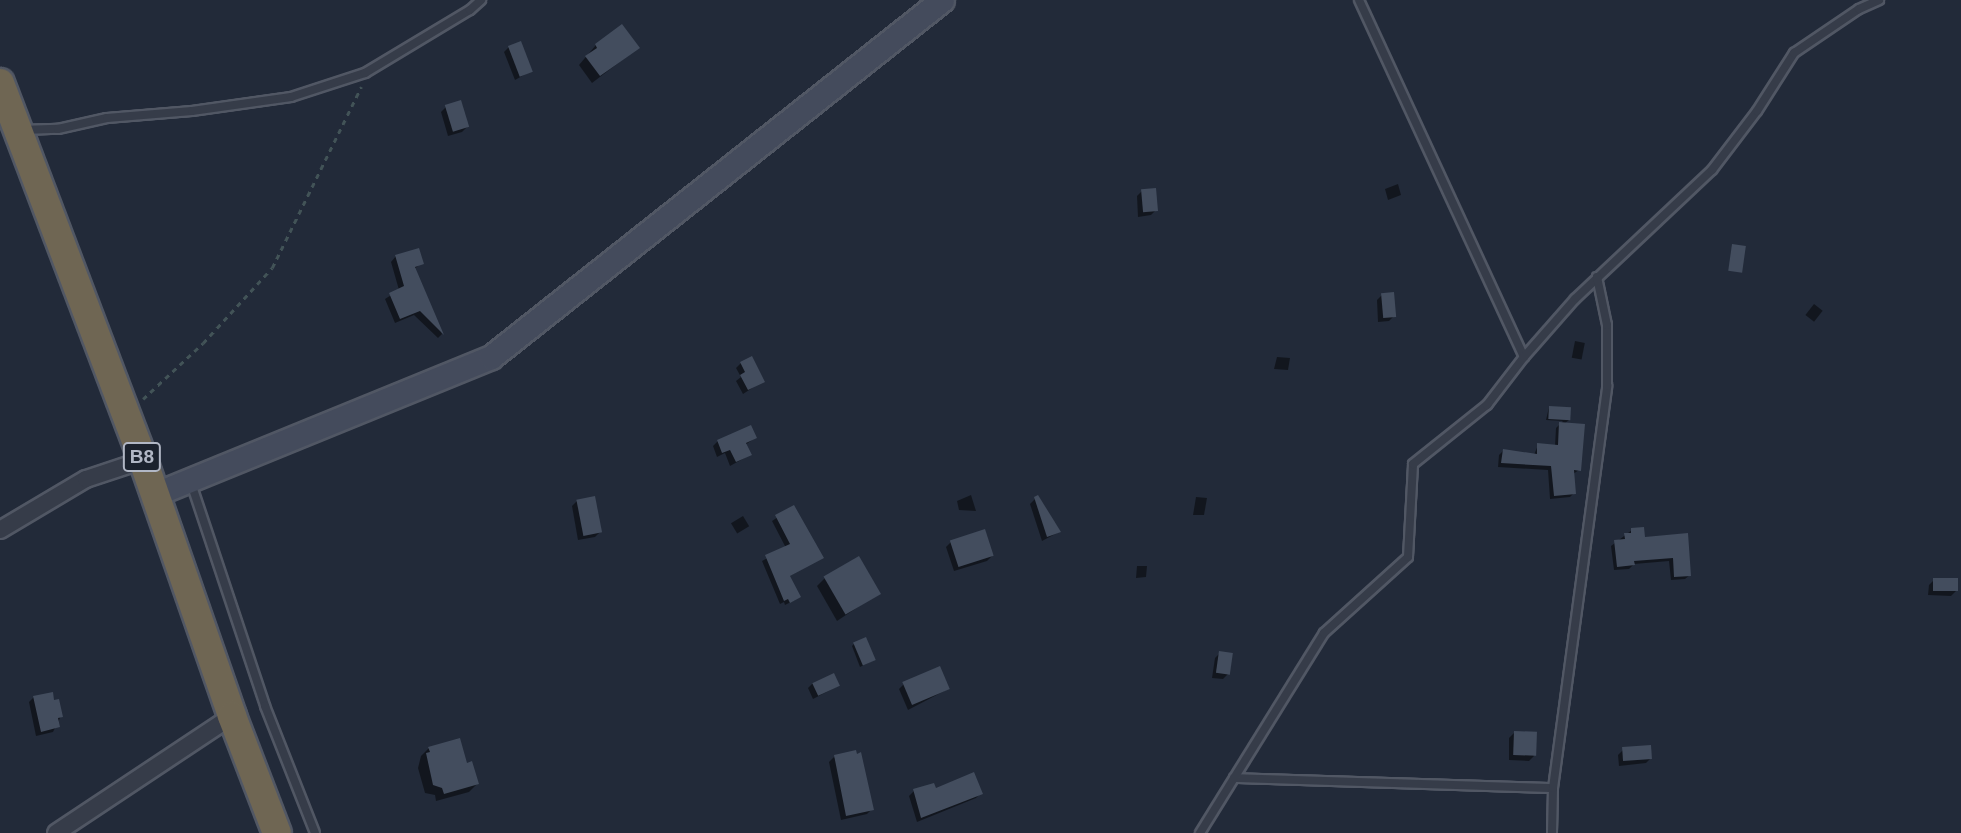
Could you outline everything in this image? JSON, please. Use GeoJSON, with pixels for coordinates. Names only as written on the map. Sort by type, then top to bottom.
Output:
{"type":"FeatureCollection","features":[{"type":"Feature","properties":{"kind":"highway","name":"B8"},"geometry":{"type":"LineString","coordinates":[[0,83],[143,460],[232,716],[277,833]]}},
{"type":"Feature","properties":{"kind":"main road"},"geometry":{"type":"LineString","coordinates":[[153,495],[491,357],[942,0]]}},
{"type":"Feature","properties":{"kind":"street"},"geometry":{"type":"LineString","coordinates":[[0,530],[86,479],[143,460]]}},
{"type":"Feature","properties":{"kind":"street"},"geometry":{"type":"LineString","coordinates":[[56,833],[232,716]]}},
{"type":"Feature","properties":{"kind":"lane"},"geometry":{"type":"LineString","coordinates":[[19,130],[58,129],[107,118],[192,111],[291,97],[369,70],[439,30],[481,0]]}},
{"type":"Feature","properties":{"kind":"lane"},"geometry":{"type":"LineString","coordinates":[[1359,0],[1524,357]]}},
{"type":"Feature","properties":{"kind":"lane"},"geometry":{"type":"LineString","coordinates":[[1199,833],[1324,633],[1408,557],[1413,464],[1487,405],[1524,357],[1597,277],[1712,170],[1757,111],[1794,53],[1859,9],[1879,0]]}},
{"type":"Feature","properties":{"kind":"lane"},"geometry":{"type":"LineString","coordinates":[[1552,833],[1553,788],[1607,386],[1607,326],[1597,277]]}},
{"type":"Feature","properties":{"kind":"lane"},"geometry":{"type":"LineString","coordinates":[[190,480],[265,706],[315,833]]}},
{"type":"Feature","properties":{"kind":"lane"},"geometry":{"type":"LineString","coordinates":[[1234,778],[1553,788]]}},
{"type":"Feature","properties":{"kind":"path"},"geometry":{"type":"LineString","coordinates":[[126,416],[203,343],[272,268],[369,70]]}},
{"type":"Feature","properties":{"kind":"building"},"geometry":{"type":"Polygon","coordinates":[[[622,24],[640,48],[600,76],[585,56],[597,48],[595,44],[622,24]]]}},
{"type":"Feature","properties":{"kind":"building"},"geometry":{"type":"Polygon","coordinates":[[[521,41],[533,72],[520,77],[508,46],[521,41]]]}},
{"type":"Feature","properties":{"kind":"building"},"geometry":{"type":"Polygon","coordinates":[[[461,100],[469,127],[453,132],[445,105],[461,100]]]}},
{"type":"Feature","properties":{"kind":"building"},"geometry":{"type":"Polygon","coordinates":[[[1156,188],[1158,211],[1143,212],[1141,189],[1156,188]]]}},
{"type":"Feature","properties":{"kind":"building"},"geometry":{"type":"Polygon","coordinates":[[[1732,244],[1746,246],[1742,273],[1728,271],[1732,244]]]}},
{"type":"Feature","properties":{"kind":"building"},"geometry":{"type":"Polygon","coordinates":[[[419,248],[424,264],[415,267],[444,335],[420,311],[400,319],[389,293],[404,286],[395,255],[419,248]]]}},
{"type":"Feature","properties":{"kind":"building"},"geometry":{"type":"Polygon","coordinates":[[[1394,292],[1396,317],[1383,318],[1381,293],[1394,292]]]}},
{"type":"Feature","properties":{"kind":"building"},"geometry":{"type":"Polygon","coordinates":[[[752,356],[765,382],[748,390],[740,375],[745,372],[740,362],[752,356]]]}},
{"type":"Feature","properties":{"kind":"building"},"geometry":{"type":"Polygon","coordinates":[[[1549,406],[1571,407],[1570,420],[1548,419],[1549,406]]]}},
{"type":"Feature","properties":{"kind":"building"},"geometry":{"type":"Polygon","coordinates":[[[1559,422],[1585,424],[1581,471],[1574,470],[1576,494],[1554,496],[1551,466],[1501,463],[1503,449],[1537,454],[1537,443],[1558,445],[1559,422]]]}},
{"type":"Feature","properties":{"kind":"building"},"geometry":{"type":"Polygon","coordinates":[[[751,425],[757,438],[746,443],[752,455],[736,462],[730,450],[722,453],[717,440],[751,425]]]}},
{"type":"Feature","properties":{"kind":"building"},"geometry":{"type":"Polygon","coordinates":[[[1038,495],[1061,532],[1047,537],[1034,497],[1038,495]]]}},
{"type":"Feature","properties":{"kind":"building"},"geometry":{"type":"Polygon","coordinates":[[[595,496],[602,532],[583,536],[576,500],[595,496]]]}},
{"type":"Feature","properties":{"kind":"building"},"geometry":{"type":"Polygon","coordinates":[[[794,505],[824,558],[790,576],[801,597],[790,603],[788,599],[784,601],[765,555],[790,544],[775,515],[794,505]]]}},
{"type":"Feature","properties":{"kind":"building"},"geometry":{"type":"Polygon","coordinates":[[[1644,527],[1645,537],[1688,533],[1691,576],[1674,577],[1673,558],[1634,561],[1635,565],[1617,567],[1614,540],[1625,539],[1624,533],[1631,533],[1631,528],[1644,527]]]}},
{"type":"Feature","properties":{"kind":"building"},"geometry":{"type":"Polygon","coordinates":[[[985,529],[994,556],[958,567],[950,540],[985,529]]]}},
{"type":"Feature","properties":{"kind":"building"},"geometry":{"type":"Polygon","coordinates":[[[859,556],[881,594],[845,615],[823,576],[859,556]]]}},
{"type":"Feature","properties":{"kind":"building"},"geometry":{"type":"Polygon","coordinates":[[[1933,578],[1958,578],[1958,591],[1933,591],[1933,578]]]}},
{"type":"Feature","properties":{"kind":"building"},"geometry":{"type":"Polygon","coordinates":[[[866,637],[876,660],[863,665],[853,642],[866,637]]]}},
{"type":"Feature","properties":{"kind":"building"},"geometry":{"type":"Polygon","coordinates":[[[1219,651],[1233,653],[1230,675],[1216,673],[1219,651]]]}},
{"type":"Feature","properties":{"kind":"building"},"geometry":{"type":"Polygon","coordinates":[[[940,666],[950,689],[912,705],[902,682],[940,666]]]}},
{"type":"Feature","properties":{"kind":"building"},"geometry":{"type":"Polygon","coordinates":[[[834,673],[840,686],[818,696],[812,683],[834,673]]]}},
{"type":"Feature","properties":{"kind":"building"},"geometry":{"type":"Polygon","coordinates":[[[53,692],[54,700],[59,699],[63,717],[58,718],[60,727],[41,732],[33,696],[53,692]]]}},
{"type":"Feature","properties":{"kind":"building"},"geometry":{"type":"Polygon","coordinates":[[[1514,731],[1537,732],[1536,756],[1513,755],[1514,731]]]}},
{"type":"Feature","properties":{"kind":"building"},"geometry":{"type":"Polygon","coordinates":[[[460,738],[467,763],[472,761],[479,784],[444,794],[442,788],[433,785],[426,753],[430,752],[428,747],[460,738]]]}},
{"type":"Feature","properties":{"kind":"building"},"geometry":{"type":"Polygon","coordinates":[[[1651,745],[1652,759],[1623,761],[1622,747],[1651,745]]]}},
{"type":"Feature","properties":{"kind":"building"},"geometry":{"type":"Polygon","coordinates":[[[856,750],[857,754],[861,752],[874,810],[846,816],[834,755],[856,750]]]}},
{"type":"Feature","properties":{"kind":"building"},"geometry":{"type":"Polygon","coordinates":[[[974,772],[983,794],[921,818],[913,789],[934,783],[936,788],[974,772]]]}}]}
